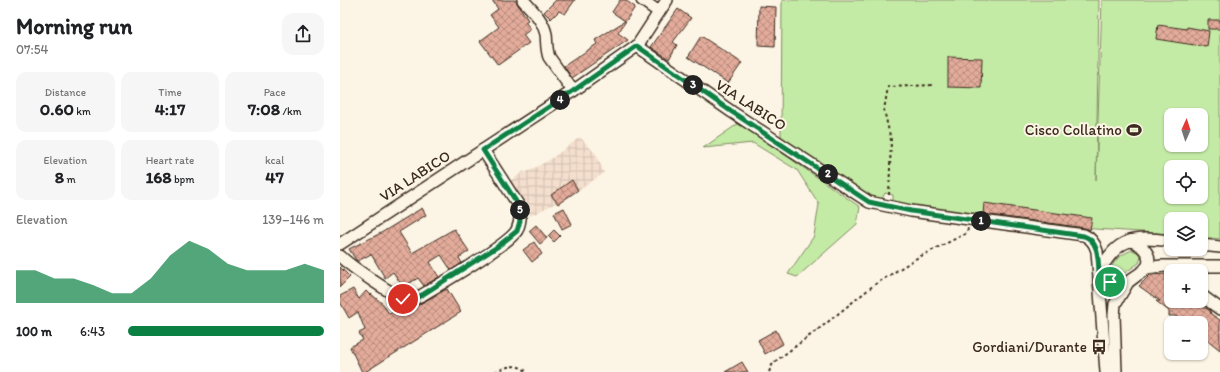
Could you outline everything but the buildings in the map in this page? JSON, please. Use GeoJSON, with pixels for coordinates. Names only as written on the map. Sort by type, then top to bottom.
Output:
{"type":"FeatureCollection","features":[{"type":"Feature","properties":{"kind":"street"},"geometry":{"type":"LineString","coordinates":[[523,0],[541,20],[546,34],[549,56],[573,91]]}},
{"type":"Feature","properties":{"kind":"street"},"geometry":{"type":"LineString","coordinates":[[642,0],[659,12]]}},
{"type":"Feature","properties":{"kind":"street"},"geometry":{"type":"LineString","coordinates":[[637,46],[667,0]]}},
{"type":"Feature","properties":{"kind":"street","name":"VIA LABICO"},"geometry":{"type":"LineString","coordinates":[[340,244],[573,91],[637,46],[732,112],[869,202],[911,211],[1086,236],[1092,240],[1096,248],[1099,272],[1106,372]]}},
{"type":"Feature","properties":{"kind":"street"},"geometry":{"type":"LineString","coordinates":[[340,256],[379,285],[403,299],[411,300],[428,292],[497,247],[517,231],[521,215],[519,206],[483,150]]}},
{"type":"Feature","properties":{"kind":"street"},"geometry":{"type":"LineString","coordinates":[[1127,284],[1112,284],[1099,272],[1111,253],[1118,246],[1129,241],[1143,239],[1164,240]]}},
{"type":"Feature","properties":{"kind":"street"},"geometry":{"type":"LineString","coordinates":[[1116,372],[1115,304],[1127,284],[1146,268],[1149,259],[1146,251],[1137,243],[1129,241]]}},
{"type":"Feature","properties":{"kind":"street"},"geometry":{"type":"LineString","coordinates":[[1208,246],[1220,247]]}},
{"type":"Feature","properties":{"kind":"street"},"geometry":{"type":"LineString","coordinates":[[1146,268],[1162,266],[1220,266]]}},
{"type":"Feature","properties":{"kind":"street"},"geometry":{"type":"LineString","coordinates":[[1208,300],[1220,309]]}},
{"type":"Feature","properties":{"kind":"path"},"geometry":{"type":"LineString","coordinates":[[887,206],[890,181],[891,140],[884,110],[888,86],[934,85]]}},
{"type":"Feature","properties":{"kind":"path"},"geometry":{"type":"LineString","coordinates":[[769,372],[773,362],[824,325],[874,285],[917,258],[967,233],[970,219]]}},
{"type":"Feature","properties":{"kind":"path"},"geometry":{"type":"LineString","coordinates":[[495,372],[511,365],[524,369],[527,372]]}},
{"type":"Feature","properties":{"kind":"shaded area"},"geometry":{"type":"Polygon","coordinates":[[[580,137],[596,154],[604,173],[558,204],[556,203],[530,216],[515,193],[510,181],[524,171],[525,173],[551,159],[580,137]]]}},
{"type":"Feature","properties":{"kind":"green space"},"geometry":{"type":"Polygon","coordinates":[[[782,0],[1099,0],[1096,180],[1102,0],[1220,0],[1220,239],[1208,238],[1208,212],[1164,212],[1164,234],[1095,229],[977,215],[893,202],[893,195],[885,193],[882,199],[867,196],[781,138],[782,0]]]}},
{"type":"Feature","properties":{"kind":"green space"},"geometry":{"type":"Polygon","coordinates":[[[739,123],[860,207],[857,224],[797,277],[788,274],[814,236],[819,204],[797,170],[753,143],[703,148],[739,123]]]}},
{"type":"Feature","properties":{"kind":"green space"},"geometry":{"type":"Polygon","coordinates":[[[1132,250],[1137,252],[1141,257],[1139,263],[1120,276],[1114,276],[1112,267],[1116,260],[1132,250]]]}},
{"type":"Feature","properties":{"kind":"place","name":"Cisco Collatino"},"geometry":{"type":"Point","coordinates":[1134,130]}},
{"type":"Feature","properties":{"kind":"place","name":"Gordiani/Durante"},"geometry":{"type":"Point","coordinates":[1099,347]}},
{"type":"Feature","properties":{"kind":"route"},"geometry":{"type":"LineString","coordinates":[[403,299],[411,300],[422,295],[463,270],[497,247],[517,231],[521,215],[519,206],[483,150],[573,91],[637,46],[732,112],[869,202],[911,211],[1088,237],[1092,240],[1096,248],[1099,272],[1110,282]]}}]}
